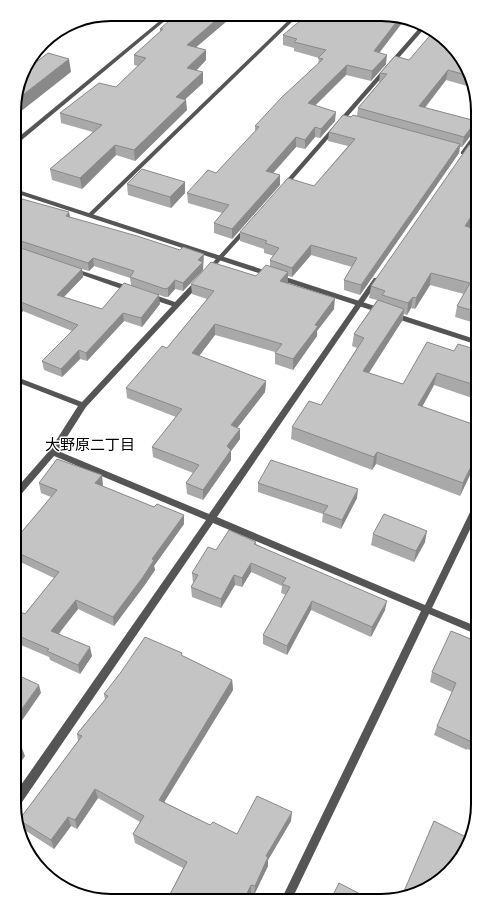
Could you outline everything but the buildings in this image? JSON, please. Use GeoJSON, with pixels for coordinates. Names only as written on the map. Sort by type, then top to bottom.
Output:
{"type":"FeatureCollection","features":[{"type":"Feature","properties":{"kind":"street"},"geometry":{"type":"LineString","coordinates":[[21,137],[162,21]]}},
{"type":"Feature","properties":{"kind":"street"},"geometry":{"type":"LineString","coordinates":[[90,215],[291,21]]}},
{"type":"Feature","properties":{"kind":"street"},"geometry":{"type":"LineString","coordinates":[[277,193],[421,30]]}},
{"type":"Feature","properties":{"kind":"street"},"geometry":{"type":"LineString","coordinates":[[344,118],[351,120]]}},
{"type":"Feature","properties":{"kind":"street"},"geometry":{"type":"LineString","coordinates":[[464,153],[471,142]]}},
{"type":"Feature","properties":{"kind":"street"},"geometry":{"type":"LineString","coordinates":[[21,193],[471,340]]}},
{"type":"Feature","properties":{"kind":"street"},"geometry":{"type":"LineString","coordinates":[[21,489],[53,452],[82,405],[252,222]]}},
{"type":"Feature","properties":{"kind":"street"},"geometry":{"type":"LineString","coordinates":[[66,268],[176,305]]}},
{"type":"Feature","properties":{"kind":"street"},"geometry":{"type":"LineString","coordinates":[[21,794],[382,272]]}},
{"type":"Feature","properties":{"kind":"street"},"geometry":{"type":"LineString","coordinates":[[21,381],[82,405]]}},
{"type":"Feature","properties":{"kind":"street"},"geometry":{"type":"LineString","coordinates":[[53,452],[471,628]]}},
{"type":"Feature","properties":{"kind":"street"},"geometry":{"type":"LineString","coordinates":[[289,894],[471,518]]}},
{"type":"Feature","properties":{"kind":"district","name":"大野原二丁目"},"geometry":{"type":"Point","coordinates":[90,444]}}]}
